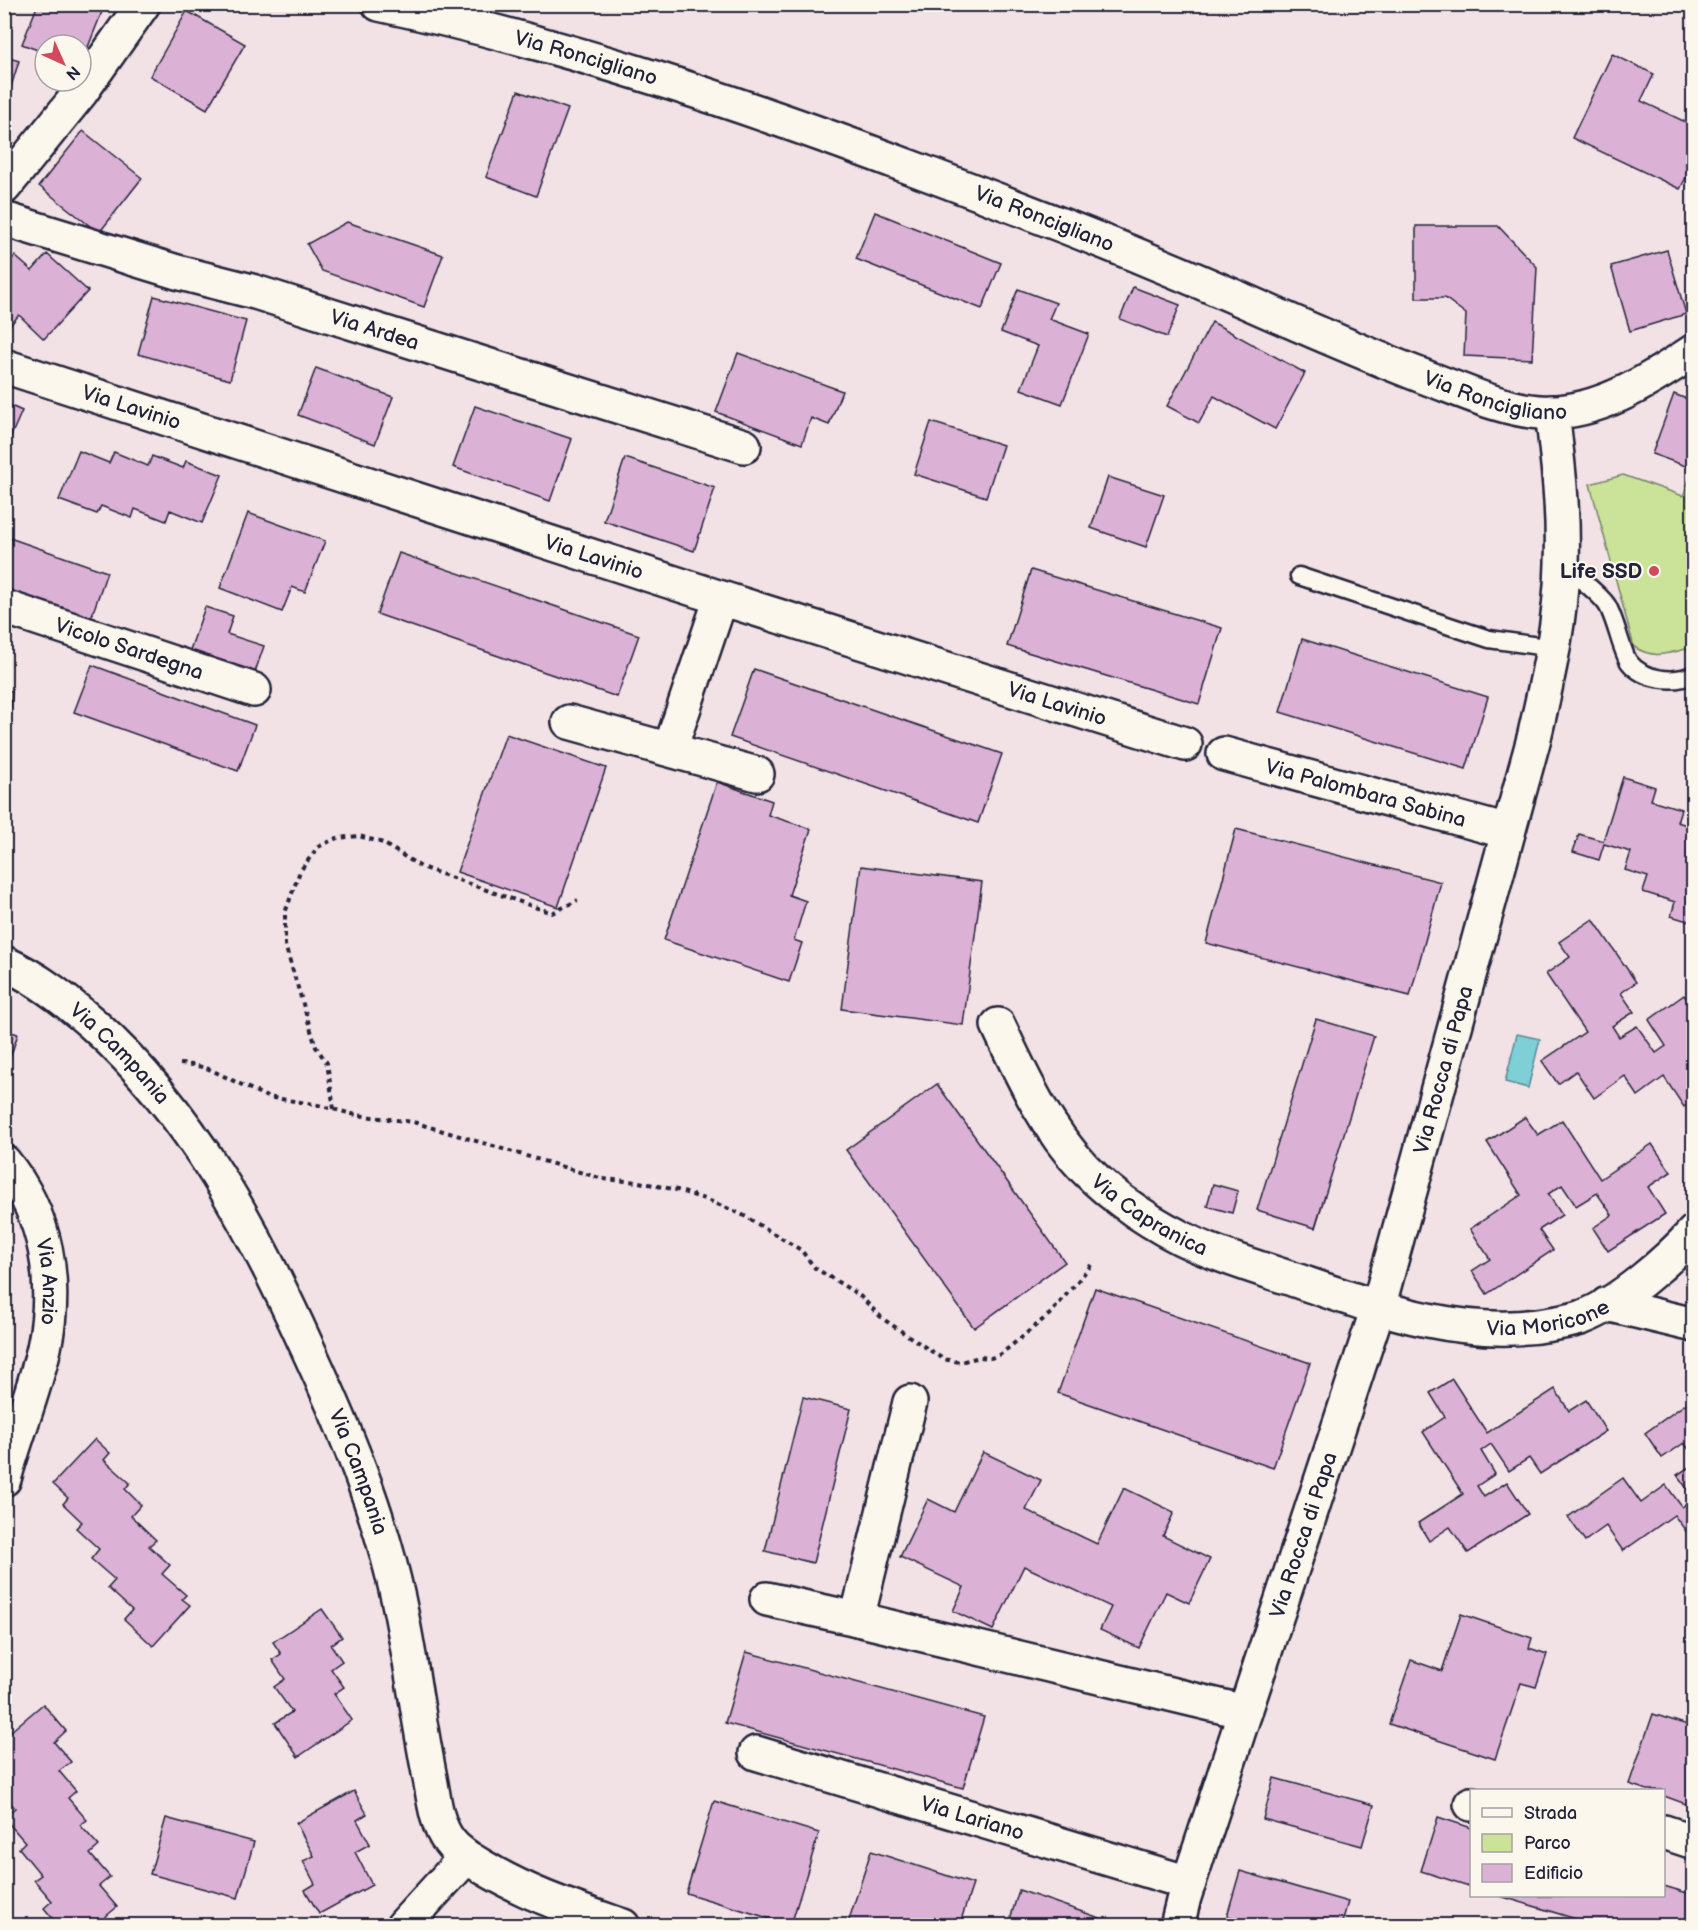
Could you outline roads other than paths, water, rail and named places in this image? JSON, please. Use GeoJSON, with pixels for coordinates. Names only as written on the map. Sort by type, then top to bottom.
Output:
{"type":"FeatureCollection","features":[{"type":"Feature","properties":{"kind":"street"},"geometry":{"type":"LineString","coordinates":[[4,187],[81,92],[143,4]]}},
{"type":"Feature","properties":{"kind":"street","name":"Via Roncigliano"},"geometry":{"type":"LineString","coordinates":[[379,4],[559,49],[631,70],[807,128],[1152,261],[1410,371],[1523,410],[1552,412],[1583,408],[1619,394],[1652,377],[1693,351]]}},
{"type":"Feature","properties":{"kind":"street","name":"Via Ardea"},"geometry":{"type":"LineString","coordinates":[[4,219],[177,272],[266,296],[744,446]]}},
{"type":"Feature","properties":{"kind":"street","name":"Via Lavinio"},"geometry":{"type":"LineString","coordinates":[[4,366],[721,598],[1185,744]]}},
{"type":"Feature","properties":{"kind":"street","name":"Via Rocca di Papa"},"geometry":{"type":"LineString","coordinates":[[1177,1926],[1189,1883],[1378,1308],[1542,704],[1553,648],[1562,564],[1562,506],[1552,412]]}},
{"type":"Feature","properties":{"kind":"street"},"geometry":{"type":"LineString","coordinates":[[670,749],[721,598]]}},
{"type":"Feature","properties":{"kind":"street","name":"Vicolo Sardegna"},"geometry":{"type":"LineString","coordinates":[[4,607],[254,690]]}},
{"type":"Feature","properties":{"kind":"street"},"geometry":{"type":"LineString","coordinates":[[569,722],[757,774]]}},
{"type":"Feature","properties":{"kind":"street","name":"Via Palombara Sabina"},"geometry":{"type":"LineString","coordinates":[[1224,754],[1508,832]]}},
{"type":"Feature","properties":{"kind":"street","name":"Via Campania"},"geometry":{"type":"LineString","coordinates":[[4,940],[54,992],[112,1042],[138,1068],[178,1116],[221,1180],[289,1308],[354,1453],[378,1519],[396,1588],[418,1721],[440,1824],[449,1841],[466,1857],[525,1890],[552,1902],[623,1926]]}},
{"type":"Feature","properties":{"kind":"street","name":"Via Campania"},"geometry":{"type":"LineString","coordinates":[[4,963],[54,992]]}},
{"type":"Feature","properties":{"kind":"street","name":"Via Capranica"},"geometry":{"type":"LineString","coordinates":[[998,1025],[1027,1087],[1044,1117],[1064,1145],[1085,1169],[1138,1213],[1196,1245],[1378,1308]]}},
{"type":"Feature","properties":{"kind":"street","name":"Via Anzio"},"geometry":{"type":"LineString","coordinates":[[4,1162],[23,1189],[38,1223],[48,1257],[50,1294],[44,1348],[4,1479]]}},
{"type":"Feature","properties":{"kind":"street","name":"Via Moricone"},"geometry":{"type":"LineString","coordinates":[[1378,1308],[1450,1324],[1485,1328],[1526,1328],[1582,1318],[1607,1304],[1657,1268],[1694,1232]]}},
{"type":"Feature","properties":{"kind":"street"},"geometry":{"type":"LineString","coordinates":[[1607,1304],[1694,1325]]}},
{"type":"Feature","properties":{"kind":"street"},"geometry":{"type":"LineString","coordinates":[[857,1619],[910,1402]]}},
{"type":"Feature","properties":{"kind":"street"},"geometry":{"type":"LineString","coordinates":[[767,1599],[1245,1712]]}},
{"type":"Feature","properties":{"kind":"street","name":"Via Lariano"},"geometry":{"type":"LineString","coordinates":[[756,1753],[1189,1883]]}},
{"type":"Feature","properties":{"kind":"street"},"geometry":{"type":"LineString","coordinates":[[1665,1832],[1694,1842]]}},
{"type":"Feature","properties":{"kind":"street"},"geometry":{"type":"LineString","coordinates":[[403,1926],[466,1857]]}},
{"type":"Feature","properties":{"kind":"lane"},"geometry":{"type":"LineString","coordinates":[[1562,564],[1606,603],[1629,661],[1643,674],[1663,680],[1686,678],[1694,674]]}},
{"type":"Feature","properties":{"kind":"lane"},"geometry":{"type":"LineString","coordinates":[[1299,576],[1489,639],[1553,648]]}},
{"type":"Feature","properties":{"kind":"water"},"geometry":{"type":"Polygon","coordinates":[[[1517,1034],[1540,1039],[1528,1088],[1505,1082],[1517,1034]]]}},
{"type":"Feature","properties":{"kind":"place","name":"Life SSD"},"geometry":{"type":"Point","coordinates":[1654,571]}}]}
